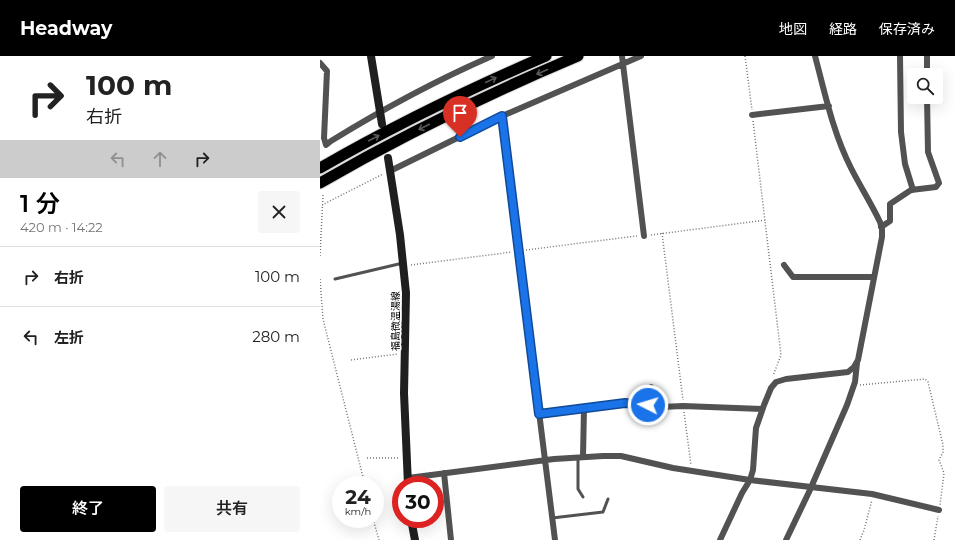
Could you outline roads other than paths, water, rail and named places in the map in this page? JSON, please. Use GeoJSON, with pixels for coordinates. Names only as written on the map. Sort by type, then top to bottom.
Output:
{"type":"FeatureCollection","features":[{"type":"Feature","properties":{"kind":"highway"},"geometry":{"type":"LineString","coordinates":[[320,168],[340,156],[492,80],[546,56]]}},
{"type":"Feature","properties":{"kind":"highway"},"geometry":{"type":"LineString","coordinates":[[320,183],[498,91],[578,56]]}},
{"type":"Feature","properties":{"kind":"main road"},"geometry":{"type":"LineString","coordinates":[[371,56],[382,124]]}},
{"type":"Feature","properties":{"kind":"main road","name":"福島微温湯線"},"geometry":{"type":"LineString","coordinates":[[388,158],[400,235],[406,293],[404,393],[408,476]]}},
{"type":"Feature","properties":{"kind":"main road"},"geometry":{"type":"LineString","coordinates":[[412,528],[414,540]]}},
{"type":"Feature","properties":{"kind":"street"},"geometry":{"type":"LineString","coordinates":[[320,63],[327,71],[324,138],[326,145],[380,111],[492,56]]}},
{"type":"Feature","properties":{"kind":"street"},"geometry":{"type":"LineString","coordinates":[[390,171],[623,59],[641,56]]}},
{"type":"Feature","properties":{"kind":"street"},"geometry":{"type":"LineString","coordinates":[[786,540],[812,486],[855,382],[882,237],[882,227],[850,167],[840,141],[828,106],[815,56]]}},
{"type":"Feature","properties":{"kind":"street"},"geometry":{"type":"LineString","coordinates":[[900,56],[901,132],[906,164],[913,190]]}},
{"type":"Feature","properties":{"kind":"street"},"geometry":{"type":"LineString","coordinates":[[927,56],[927,68]]}},
{"type":"Feature","properties":{"kind":"street"},"geometry":{"type":"LineString","coordinates":[[623,59],[644,236]]}},
{"type":"Feature","properties":{"kind":"street"},"geometry":{"type":"LineString","coordinates":[[882,227],[890,221],[890,204],[911,190],[936,187],[939,183],[928,152],[927,104]]}},
{"type":"Feature","properties":{"kind":"street"},"geometry":{"type":"LineString","coordinates":[[752,115],[828,106]]}},
{"type":"Feature","properties":{"kind":"street"},"geometry":{"type":"LineString","coordinates":[[502,116],[555,540]]}},
{"type":"Feature","properties":{"kind":"street"},"geometry":{"type":"LineString","coordinates":[[784,265],[793,277],[874,277]]}},
{"type":"Feature","properties":{"kind":"street"},"geometry":{"type":"LineString","coordinates":[[720,540],[742,493],[750,480],[753,470],[756,428],[771,388],[776,382],[786,379],[848,372],[854,367],[858,360]]}},
{"type":"Feature","properties":{"kind":"street"},"geometry":{"type":"LineString","coordinates":[[648,405],[651,387]]}},
{"type":"Feature","properties":{"kind":"street"},"geometry":{"type":"LineString","coordinates":[[539,414],[625,403],[661,407],[683,406],[762,409]]}},
{"type":"Feature","properties":{"kind":"street"},"geometry":{"type":"LineString","coordinates":[[581,458],[584,408]]}},
{"type":"Feature","properties":{"kind":"street"},"geometry":{"type":"LineString","coordinates":[[432,476],[444,473],[545,460],[603,456],[628,457],[653,464],[750,480],[873,494],[939,510]]}},
{"type":"Feature","properties":{"kind":"street"},"geometry":{"type":"LineString","coordinates":[[444,473],[451,540]]}},
{"type":"Feature","properties":{"kind":"lane"},"geometry":{"type":"LineString","coordinates":[[335,280],[403,264]]}},
{"type":"Feature","properties":{"kind":"lane"},"geometry":{"type":"LineString","coordinates":[[581,458],[578,489],[584,497]]}},
{"type":"Feature","properties":{"kind":"lane"},"geometry":{"type":"LineString","coordinates":[[552,518],[603,512],[608,499]]}}]}
